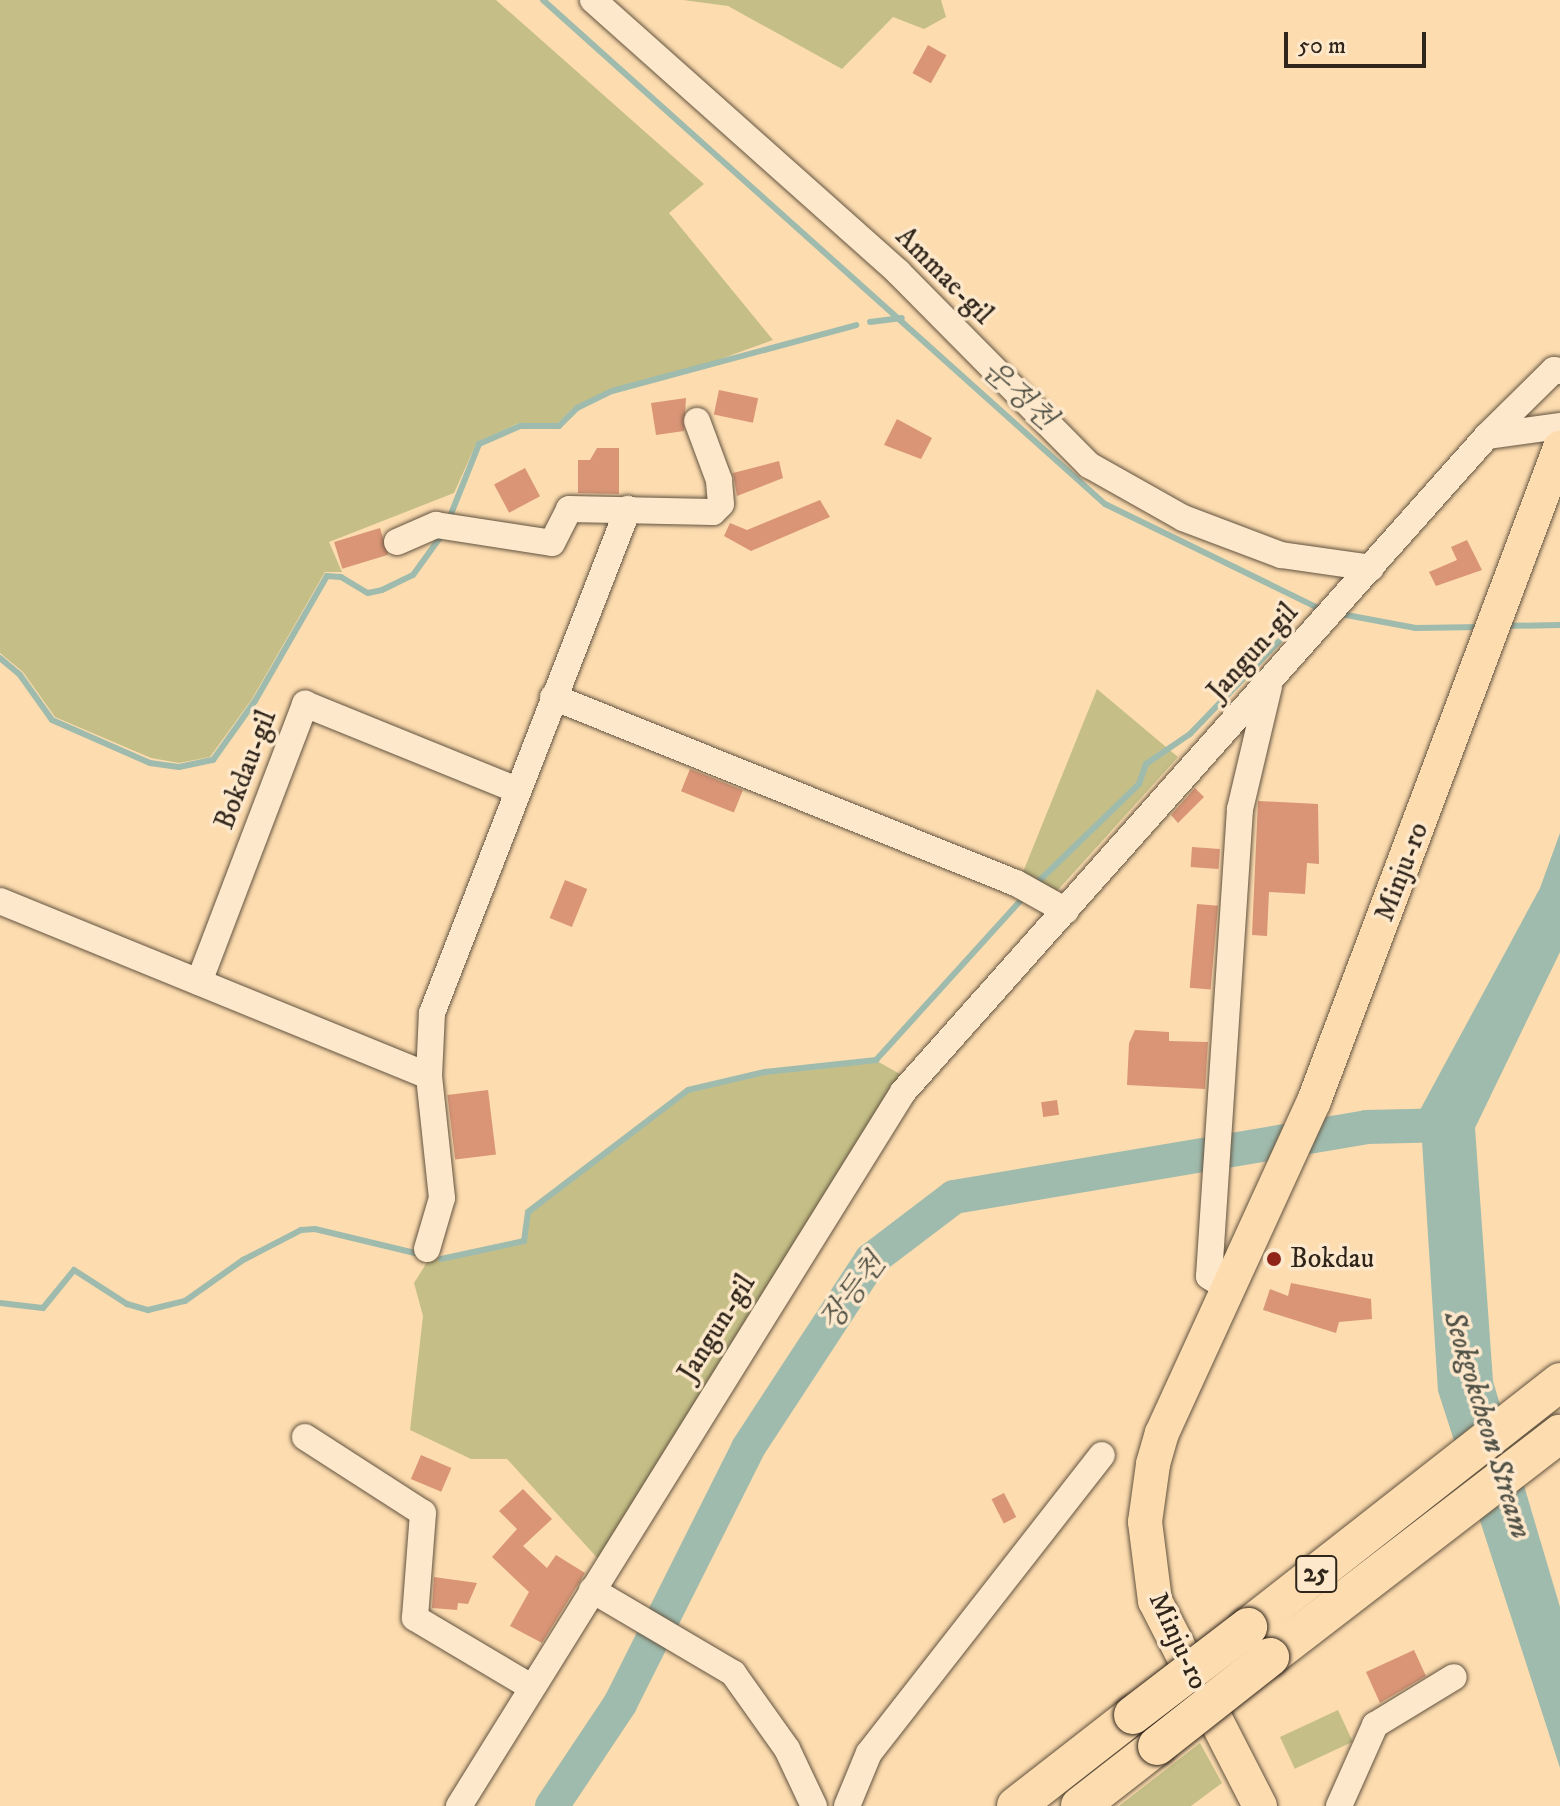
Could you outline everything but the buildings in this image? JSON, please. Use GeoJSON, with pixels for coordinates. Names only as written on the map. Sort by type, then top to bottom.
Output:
{"type":"FeatureCollection","features":[{"type":"Feature","properties":{"kind":"highway","name":"25"},"geometry":{"type":"LineString","coordinates":[[1016,1806],[1545,1393]]}},
{"type":"Feature","properties":{"kind":"highway","name":"25"},"geometry":{"type":"LineString","coordinates":[[1080,1806],[1556,1437]]}},
{"type":"Feature","properties":{"kind":"main road","name":"Minju-ro"},"geometry":{"type":"LineString","coordinates":[[1260,1806],[1155,1601],[1145,1548],[1147,1494],[1162,1433],[1231,1290],[1314,1101],[1484,661],[1560,448]]}},
{"type":"Feature","properties":{"kind":"street","name":"Ammae-gil"},"geometry":{"type":"LineString","coordinates":[[593,0],[898,272],[1089,465],[1183,518],[1281,555],[1363,576]]}},
{"type":"Feature","properties":{"kind":"street","name":"Jangun-gil"},"geometry":{"type":"LineString","coordinates":[[459,1806],[903,1092],[1487,436],[1554,370],[1560,371]]}},
{"type":"Feature","properties":{"kind":"street"},"geometry":{"type":"LineString","coordinates":[[397,542],[436,525],[552,543],[569,509],[713,512],[721,504],[719,480],[697,421]]}},
{"type":"Feature","properties":{"kind":"street"},"geometry":{"type":"LineString","coordinates":[[1487,436],[1560,426]]}},
{"type":"Feature","properties":{"kind":"street"},"geometry":{"type":"LineString","coordinates":[[427,1249],[442,1198],[429,1076],[432,1013],[628,509]]}},
{"type":"Feature","properties":{"kind":"street"},"geometry":{"type":"LineString","coordinates":[[1231,1290],[1209,1276],[1223,1120],[1240,809],[1271,680]]}},
{"type":"Feature","properties":{"kind":"street"},"geometry":{"type":"LineString","coordinates":[[553,697],[1016,883],[1066,911]]}},
{"type":"Feature","properties":{"kind":"street","name":"Bokdau-gil"},"geometry":{"type":"LineString","coordinates":[[199,982],[305,704],[517,790]]}},
{"type":"Feature","properties":{"kind":"street"},"geometry":{"type":"LineString","coordinates":[[0,901],[429,1076]]}},
{"type":"Feature","properties":{"kind":"street"},"geometry":{"type":"LineString","coordinates":[[305,1437],[423,1513],[415,1618],[531,1687]]}},
{"type":"Feature","properties":{"kind":"street"},"geometry":{"type":"LineString","coordinates":[[847,1806],[869,1753],[1102,1455]]}},
{"type":"Feature","properties":{"kind":"street"},"geometry":{"type":"LineString","coordinates":[[592,1590],[733,1673],[787,1749],[814,1806]]}},
{"type":"Feature","properties":{"kind":"street"},"geometry":{"type":"LineString","coordinates":[[1339,1806],[1375,1725],[1454,1677]]}},
{"type":"Feature","properties":{"kind":"shaded area"},"geometry":{"type":"Polygon","coordinates":[[[0,0],[496,0],[704,184],[669,213],[773,340],[693,369],[611,389],[575,406],[558,423],[519,423],[477,442],[454,493],[329,542],[342,572],[325,572],[252,699],[210,757],[179,763],[151,758],[55,717],[23,672],[0,653],[0,0]]]}},
{"type":"Feature","properties":{"kind":"shaded area"},"geometry":{"type":"Polygon","coordinates":[[[683,0],[941,0],[946,17],[924,29],[893,17],[842,69],[728,6],[683,0]]]}},
{"type":"Feature","properties":{"kind":"shaded area"},"geometry":{"type":"Polygon","coordinates":[[[1097,689],[1178,757],[1057,891],[1021,877],[1097,689]]]}},
{"type":"Feature","properties":{"kind":"shaded area"},"geometry":{"type":"Polygon","coordinates":[[[877,1061],[907,1078],[601,1562],[507,1459],[471,1459],[410,1430],[423,1316],[414,1283],[434,1251],[440,1262],[525,1242],[530,1213],[688,1093],[765,1074],[877,1061]]]}},
{"type":"Feature","properties":{"kind":"shaded area"},"geometry":{"type":"Polygon","coordinates":[[[1338,1710],[1353,1742],[1295,1769],[1280,1737],[1338,1710]]]}},
{"type":"Feature","properties":{"kind":"shaded area"},"geometry":{"type":"Polygon","coordinates":[[[1200,1743],[1222,1783],[1191,1806],[1119,1806],[1200,1743]]]}},
{"type":"Feature","properties":{"kind":"water","name":"Seokgokcheon Stream"},"geometry":{"type":"Polygon","coordinates":[[[1560,833],[1560,952],[1475,1128],[1493,1381],[1560,1607],[1560,1768],[1438,1391],[1420,1110],[1540,888],[1560,833]]]}},
{"type":"Feature","properties":{"kind":"waterway","name":"운정천"},"geometry":{"type":"LineString","coordinates":[[543,0],[1105,504],[1322,610]]}},
{"type":"Feature","properties":{"kind":"waterway"},"geometry":{"type":"LineString","coordinates":[[870,322],[902,318]]}},
{"type":"Feature","properties":{"kind":"waterway"},"geometry":{"type":"LineString","coordinates":[[449,519],[479,444],[520,426],[559,426],[577,408],[612,391],[856,325]]}},
{"type":"Feature","properties":{"kind":"waterway"},"geometry":{"type":"LineString","coordinates":[[0,658],[20,675],[52,720],[150,763],[179,767],[213,760],[255,701],[327,576],[341,577],[368,593],[382,590],[413,575],[442,535]]}},
{"type":"Feature","properties":{"kind":"waterway","name":"운정천"},"geometry":{"type":"LineString","coordinates":[[1341,614],[1416,628],[1480,627]]}},
{"type":"Feature","properties":{"kind":"waterway","name":"운정천"},"geometry":{"type":"LineString","coordinates":[[1503,626],[1560,625]]}},
{"type":"Feature","properties":{"kind":"waterway"},"geometry":{"type":"LineString","coordinates":[[1039,881],[1139,784],[1146,764],[1190,734],[1282,638]]}},
{"type":"Feature","properties":{"kind":"waterway"},"geometry":{"type":"LineString","coordinates":[[441,1259],[524,1241],[528,1212],[688,1090],[765,1072],[876,1060],[1024,897]]}},
{"type":"Feature","properties":{"kind":"waterway","name":"장등천"},"geometry":{"type":"LineString","coordinates":[[552,1806],[620,1704],[748,1448],[871,1260],[954,1197],[1366,1127],[1453,1125]]}},
{"type":"Feature","properties":{"kind":"waterway"},"geometry":{"type":"LineString","coordinates":[[0,1303],[43,1308],[74,1270],[127,1304],[148,1310],[185,1301],[243,1260],[301,1230],[315,1229],[419,1254]]}},
{"type":"Feature","properties":{"kind":"place","name":"Bokdau"},"geometry":{"type":"Point","coordinates":[1274,1259]}}]}
